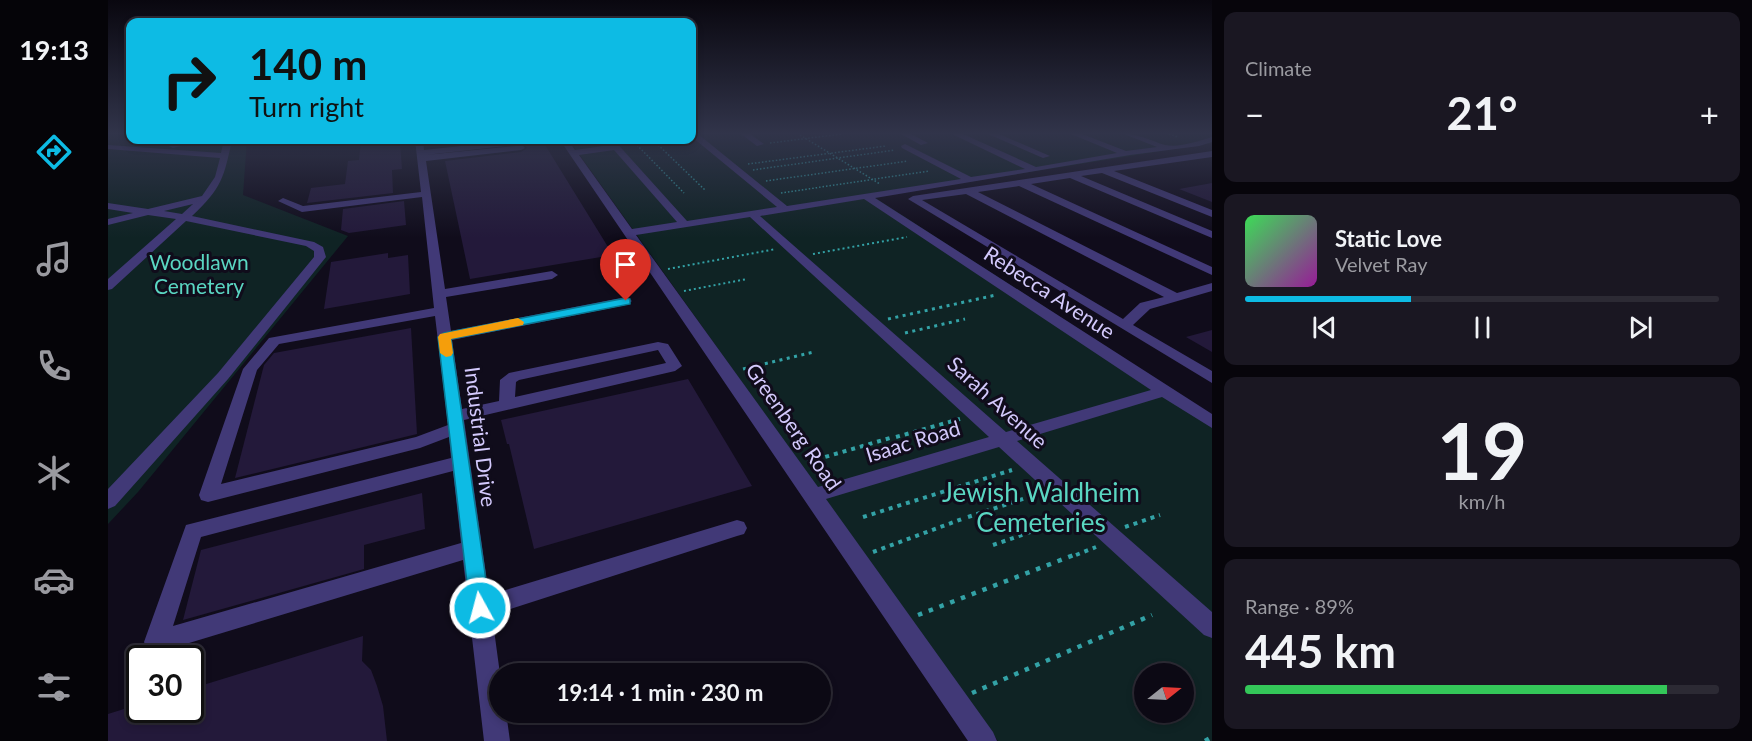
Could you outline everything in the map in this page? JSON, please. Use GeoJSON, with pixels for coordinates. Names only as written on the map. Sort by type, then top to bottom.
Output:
{"type":"FeatureCollection","features":[{"type":"Feature","properties":{"kind":"street"},"geometry":{"type":"LineString","coordinates":[[108,286],[208,196],[222,169]]}},
{"type":"Feature","properties":{"kind":"street","name":"Industrial Drive"},"geometry":{"type":"LineString","coordinates":[[423,169],[497,741]]}},
{"type":"Feature","properties":{"kind":"street","name":"Greenberg Road"},"geometry":{"type":"LineString","coordinates":[[584,169],[984,741]]}},
{"type":"Feature","properties":{"kind":"street"},"geometry":{"type":"LineString","coordinates":[[636,169],[685,225]]}},
{"type":"Feature","properties":{"kind":"street"},"geometry":{"type":"LineString","coordinates":[[736,169],[785,209]]}},
{"type":"Feature","properties":{"kind":"street"},"geometry":{"type":"LineString","coordinates":[[944,169],[969,185],[1173,296]]}},
{"type":"Feature","properties":{"kind":"street"},"geometry":{"type":"LineString","coordinates":[[1044,169],[913,199],[1212,378]]}},
{"type":"Feature","properties":{"kind":"street"},"geometry":{"type":"LineString","coordinates":[[630,233],[866,196],[969,185],[1021,183],[1112,169]]}},
{"type":"Feature","properties":{"kind":"street"},"geometry":{"type":"LineString","coordinates":[[1102,170],[1212,214]]}},
{"type":"Feature","properties":{"kind":"street"},"geometry":{"type":"LineString","coordinates":[[1070,175],[1212,235]]}},
{"type":"Feature","properties":{"kind":"street"},"geometry":{"type":"LineString","coordinates":[[1021,183],[1212,272]]}},
{"type":"Feature","properties":{"kind":"street"},"geometry":{"type":"LineString","coordinates":[[283,201],[302,210],[426,194]]}},
{"type":"Feature","properties":{"kind":"street"},"geometry":{"type":"LineString","coordinates":[[108,222],[208,196]]}},
{"type":"Feature","properties":{"kind":"street","name":"Rebecca Avenue"},"geometry":{"type":"LineString","coordinates":[[866,196],[1212,422]]}},
{"type":"Feature","properties":{"kind":"street"},"geometry":{"type":"LineString","coordinates":[[108,206],[215,222],[310,244],[319,249],[320,257],[223,376],[108,501]]}},
{"type":"Feature","properties":{"kind":"street","name":"Sarah Avenue"},"geometry":{"type":"LineString","coordinates":[[752,214],[1212,627]]}},
{"type":"Feature","properties":{"kind":"street"},"geometry":{"type":"LineString","coordinates":[[507,403],[508,380],[514,376],[658,346],[663,347],[675,366],[507,403],[456,422],[420,442],[208,495],[250,369],[273,341],[552,275]]}},
{"type":"Feature","properties":{"kind":"street"},"geometry":{"type":"LineString","coordinates":[[1125,325],[1145,306],[1173,296],[1212,287]]}},
{"type":"Feature","properties":{"kind":"street"},"geometry":{"type":"LineString","coordinates":[[444,337],[626,301]]}},
{"type":"Feature","properties":{"kind":"street","name":"Isaac Road"},"geometry":{"type":"LineString","coordinates":[[813,495],[1164,390]]}},
{"type":"Feature","properties":{"kind":"street"},"geometry":{"type":"LineString","coordinates":[[461,462],[193,531],[156,642],[472,549]]}},
{"type":"Feature","properties":{"kind":"street"},"geometry":{"type":"LineString","coordinates":[[480,608],[737,528]]}},
{"type":"Feature","properties":{"kind":"path"},"geometry":{"type":"LineString","coordinates":[[660,169],[684,193]]}},
{"type":"Feature","properties":{"kind":"path"},"geometry":{"type":"LineString","coordinates":[[683,169],[705,190]]}},
{"type":"Feature","properties":{"kind":"path"},"geometry":{"type":"LineString","coordinates":[[753,183],[851,169]]}},
{"type":"Feature","properties":{"kind":"path"},"geometry":{"type":"LineString","coordinates":[[856,169],[882,185]]}},
{"type":"Feature","properties":{"kind":"path"},"geometry":{"type":"LineString","coordinates":[[768,195],[931,171]]}},
{"type":"Feature","properties":{"kind":"path"},"geometry":{"type":"LineString","coordinates":[[801,257],[924,234]]}},
{"type":"Feature","properties":{"kind":"path"},"geometry":{"type":"LineString","coordinates":[[656,271],[790,247]]}},
{"type":"Feature","properties":{"kind":"path"},"geometry":{"type":"LineString","coordinates":[[672,293],[747,279]]}},
{"type":"Feature","properties":{"kind":"path"},"geometry":{"type":"LineString","coordinates":[[881,329],[1012,292]]}},
{"type":"Feature","properties":{"kind":"path"},"geometry":{"type":"LineString","coordinates":[[881,329],[965,319]]}},
{"type":"Feature","properties":{"kind":"path"},"geometry":{"type":"LineString","coordinates":[[727,373],[814,352]]}},
{"type":"Feature","properties":{"kind":"path"},"geometry":{"type":"LineString","coordinates":[[896,437],[976,414]]}},
{"type":"Feature","properties":{"kind":"path"},"geometry":{"type":"LineString","coordinates":[[792,466],[890,438]]}},
{"type":"Feature","properties":{"kind":"path"},"geometry":{"type":"LineString","coordinates":[[862,517],[1031,464]]}},
{"type":"Feature","properties":{"kind":"path"},"geometry":{"type":"LineString","coordinates":[[968,517],[1057,488]]}},
{"type":"Feature","properties":{"kind":"path"},"geometry":{"type":"LineString","coordinates":[[993,545],[1086,513]]}},
{"type":"Feature","properties":{"kind":"path"},"geometry":{"type":"LineString","coordinates":[[901,621],[1160,515]]}},
{"type":"Feature","properties":{"kind":"path"},"geometry":{"type":"LineString","coordinates":[[857,558],[962,519]]}},
{"type":"Feature","properties":{"kind":"path"},"geometry":{"type":"LineString","coordinates":[[956,701],[1152,615]]}},
{"type":"Feature","properties":{"kind":"path"},"geometry":{"type":"LineString","coordinates":[[1205,741],[1212,737]]}},
{"type":"Feature","properties":{"kind":"green space","name":"Woodlawn Cemetery"},"geometry":{"type":"Polygon","coordinates":[[[108,169],[245,169],[243,195],[348,236],[138,492],[108,524],[108,169]]]}},
{"type":"Feature","properties":{"kind":"green space","name":"Jewish Waldheim Cemeteries"},"geometry":{"type":"Polygon","coordinates":[[[589,169],[1052,169],[874,197],[1212,415],[1212,741],[998,741],[589,169]]]}},
{"type":"Feature","properties":{"kind":"building"},"geometry":{"type":"Polygon","coordinates":[[[347,169],[402,169],[392,170],[393,193],[307,203],[311,188],[345,184],[347,169]]]}},
{"type":"Feature","properties":{"kind":"building"},"geometry":{"type":"Polygon","coordinates":[[[447,169],[560,169],[613,255],[470,279],[447,169]]]}},
{"type":"Feature","properties":{"kind":"building"},"geometry":{"type":"Polygon","coordinates":[[[1212,183],[1212,202],[1179,189],[1212,183]]]}},
{"type":"Feature","properties":{"kind":"building"},"geometry":{"type":"Polygon","coordinates":[[[404,201],[406,225],[349,233],[341,230],[343,209],[404,201]]]}},
{"type":"Feature","properties":{"kind":"building"},"geometry":{"type":"Polygon","coordinates":[[[388,253],[388,258],[408,255],[410,294],[324,309],[331,262],[388,253]]]}},
{"type":"Feature","properties":{"kind":"building"},"geometry":{"type":"Polygon","coordinates":[[[411,328],[417,434],[235,478],[264,365],[274,353],[411,328]]]}},
{"type":"Feature","properties":{"kind":"building"},"geometry":{"type":"Polygon","coordinates":[[[1212,330],[1212,352],[1186,337],[1212,330]]]}},
{"type":"Feature","properties":{"kind":"building"},"geometry":{"type":"Polygon","coordinates":[[[688,379],[752,486],[534,549],[509,444],[507,444],[501,420],[688,379]]]}},
{"type":"Feature","properties":{"kind":"building"},"geometry":{"type":"Polygon","coordinates":[[[422,493],[425,529],[364,545],[364,569],[183,620],[201,550],[422,493]]]}},
{"type":"Feature","properties":{"kind":"building"},"geometry":{"type":"Polygon","coordinates":[[[363,636],[362,661],[371,670],[377,686],[383,706],[387,741],[108,741],[108,714],[126,708],[126,723],[204,723],[204,685],[363,636]]]}},
{"type":"Feature","properties":{"kind":"slow traffic"},"geometry":{"type":"LineString","coordinates":[[446,353],[444,337],[518,322]]}},
{"type":"Feature","properties":{"kind":"route"},"geometry":{"type":"LineString","coordinates":[[480,608],[444,337],[626,301]]}}]}
